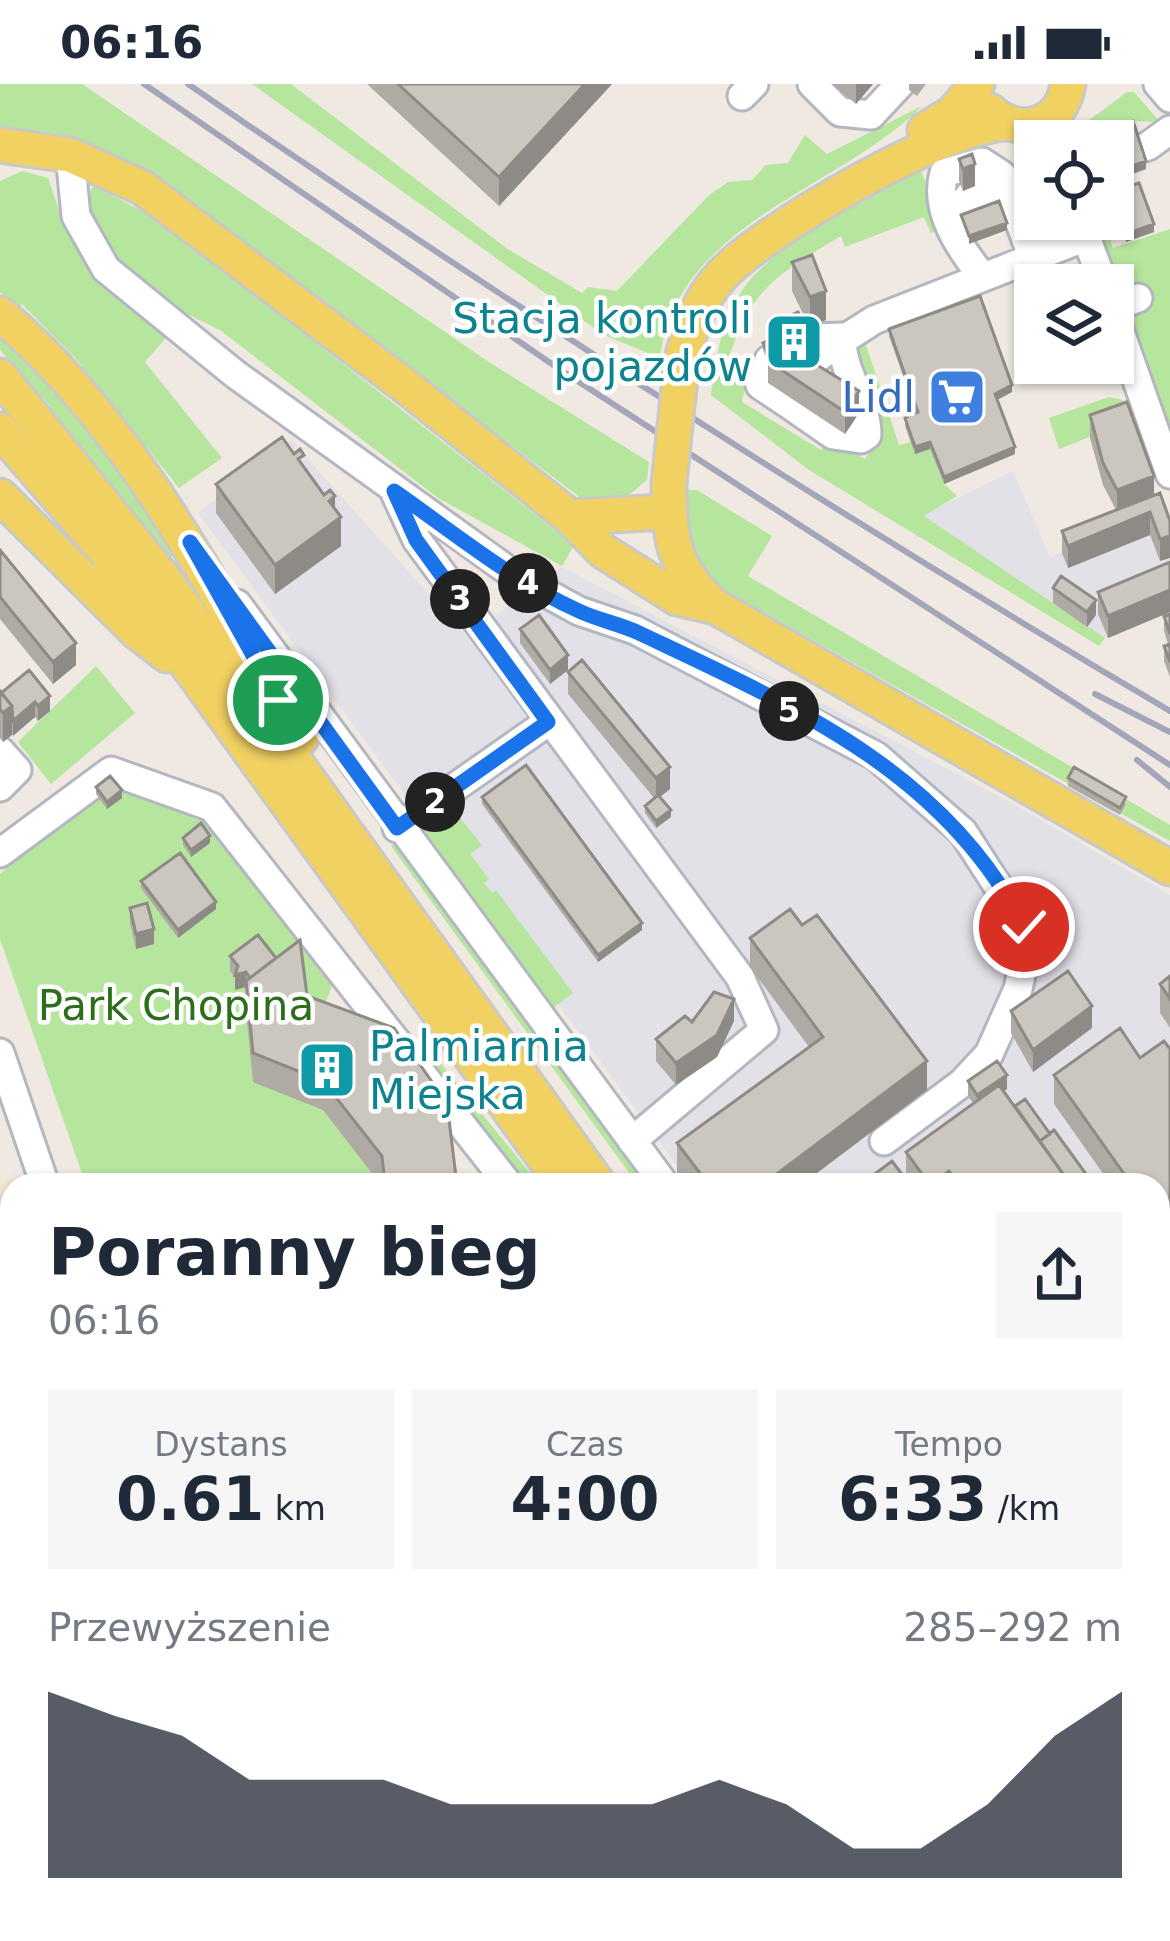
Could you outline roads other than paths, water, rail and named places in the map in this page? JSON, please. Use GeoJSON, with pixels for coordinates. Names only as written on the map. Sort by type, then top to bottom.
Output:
{"type":"FeatureCollection","features":[{"type":"Feature","properties":{"kind":"main road"},"geometry":{"type":"LineString","coordinates":[[871,173],[948,84]]}},
{"type":"Feature","properties":{"kind":"main road"},"geometry":{"type":"LineString","coordinates":[[1051,112],[988,109],[978,84],[953,113],[723,273],[695,310],[682,359],[669,509],[682,574],[716,607],[1170,868]]}},
{"type":"Feature","properties":{"kind":"main road"},"geometry":{"type":"LineString","coordinates":[[871,173],[979,124],[1051,112]]}},
{"type":"Feature","properties":{"kind":"main road"},"geometry":{"type":"LineString","coordinates":[[10,151],[70,155],[111,170],[183,215],[576,524],[603,551],[676,598],[716,607]]}},
{"type":"Feature","properties":{"kind":"main road"},"geometry":{"type":"LineString","coordinates":[[0,314],[93,410],[190,542],[326,781],[358,852]]}},
{"type":"Feature","properties":{"kind":"main road"},"geometry":{"type":"LineString","coordinates":[[0,376],[164,579],[590,1173]]}},
{"type":"Feature","properties":{"kind":"main road"},"geometry":{"type":"LineString","coordinates":[[0,430],[105,551],[555,1173]]}},
{"type":"Feature","properties":{"kind":"main road"},"geometry":{"type":"LineString","coordinates":[[0,496],[136,632],[197,677]]}},
{"type":"Feature","properties":{"kind":"main road"},"geometry":{"type":"LineString","coordinates":[[576,524],[619,538],[669,509]]}},
{"type":"Feature","properties":{"kind":"street"},"geometry":{"type":"LineString","coordinates":[[812,84],[840,112],[871,115],[900,84]]}},
{"type":"Feature","properties":{"kind":"street"},"geometry":{"type":"LineString","coordinates":[[1158,84],[1170,98]]}},
{"type":"Feature","properties":{"kind":"street"},"geometry":{"type":"LineString","coordinates":[[1134,151],[1170,130]]}},
{"type":"Feature","properties":{"kind":"street"},"geometry":{"type":"LineString","coordinates":[[70,155],[76,217],[106,269],[394,491],[517,577],[579,611],[635,631],[876,756],[964,832],[1024,927],[1018,989],[989,1054],[962,1083],[884,1142]]}},
{"type":"Feature","properties":{"kind":"street"},"geometry":{"type":"LineString","coordinates":[[1030,251],[995,166],[963,164],[944,173],[940,186],[959,249],[982,241],[1030,251],[1055,240]]}},
{"type":"Feature","properties":{"kind":"street"},"geometry":{"type":"LineString","coordinates":[[784,401],[799,370],[828,338],[982,241],[1030,251]]}},
{"type":"Feature","properties":{"kind":"street"},"geometry":{"type":"LineString","coordinates":[[769,360],[760,385],[832,435],[867,435],[867,416],[841,355],[828,338]]}},
{"type":"Feature","properties":{"kind":"street"},"geometry":{"type":"LineString","coordinates":[[1134,351],[1170,474]]}},
{"type":"Feature","properties":{"kind":"street"},"geometry":{"type":"LineString","coordinates":[[394,491],[416,540],[740,977],[764,1030],[632,1141]]}},
{"type":"Feature","properties":{"kind":"street"},"geometry":{"type":"LineString","coordinates":[[190,542],[261,619],[317,697],[397,828],[656,1173]]}},
{"type":"Feature","properties":{"kind":"street"},"geometry":{"type":"LineString","coordinates":[[397,828],[548,722]]}},
{"type":"Feature","properties":{"kind":"street"},"geometry":{"type":"LineString","coordinates":[[0,752],[17,770],[0,787]]}},
{"type":"Feature","properties":{"kind":"street"},"geometry":{"type":"LineString","coordinates":[[0,853],[111,771],[212,807],[499,1173]]}},
{"type":"Feature","properties":{"kind":"street"},"geometry":{"type":"LineString","coordinates":[[0,1053],[41,1173]]}},
{"type":"Feature","properties":{"kind":"railway"},"geometry":{"type":"LineString","coordinates":[[144,84],[559,369],[1170,765]]}},
{"type":"Feature","properties":{"kind":"railway"},"geometry":{"type":"LineString","coordinates":[[188,84],[674,406],[1170,711]]}},
{"type":"Feature","properties":{"kind":"railway"},"geometry":{"type":"LineString","coordinates":[[1095,694],[1170,732]]}},
{"type":"Feature","properties":{"kind":"railway"},"geometry":{"type":"LineString","coordinates":[[1137,760],[1170,787]]}},
{"type":"Feature","properties":{"kind":"place","name":"Stacja kontroli pojazdów"},"geometry":{"type":"Point","coordinates":[794,342]}},
{"type":"Feature","properties":{"kind":"place","name":"Lidl"},"geometry":{"type":"Point","coordinates":[957,397]}},
{"type":"Feature","properties":{"kind":"place","name":"Palmiarnia Miejska"},"geometry":{"type":"Point","coordinates":[327,1070]}},
{"type":"Feature","properties":{"kind":"park label","name":"Park Chopina"},"geometry":{"type":"Point","coordinates":[176,1005]}}]}
